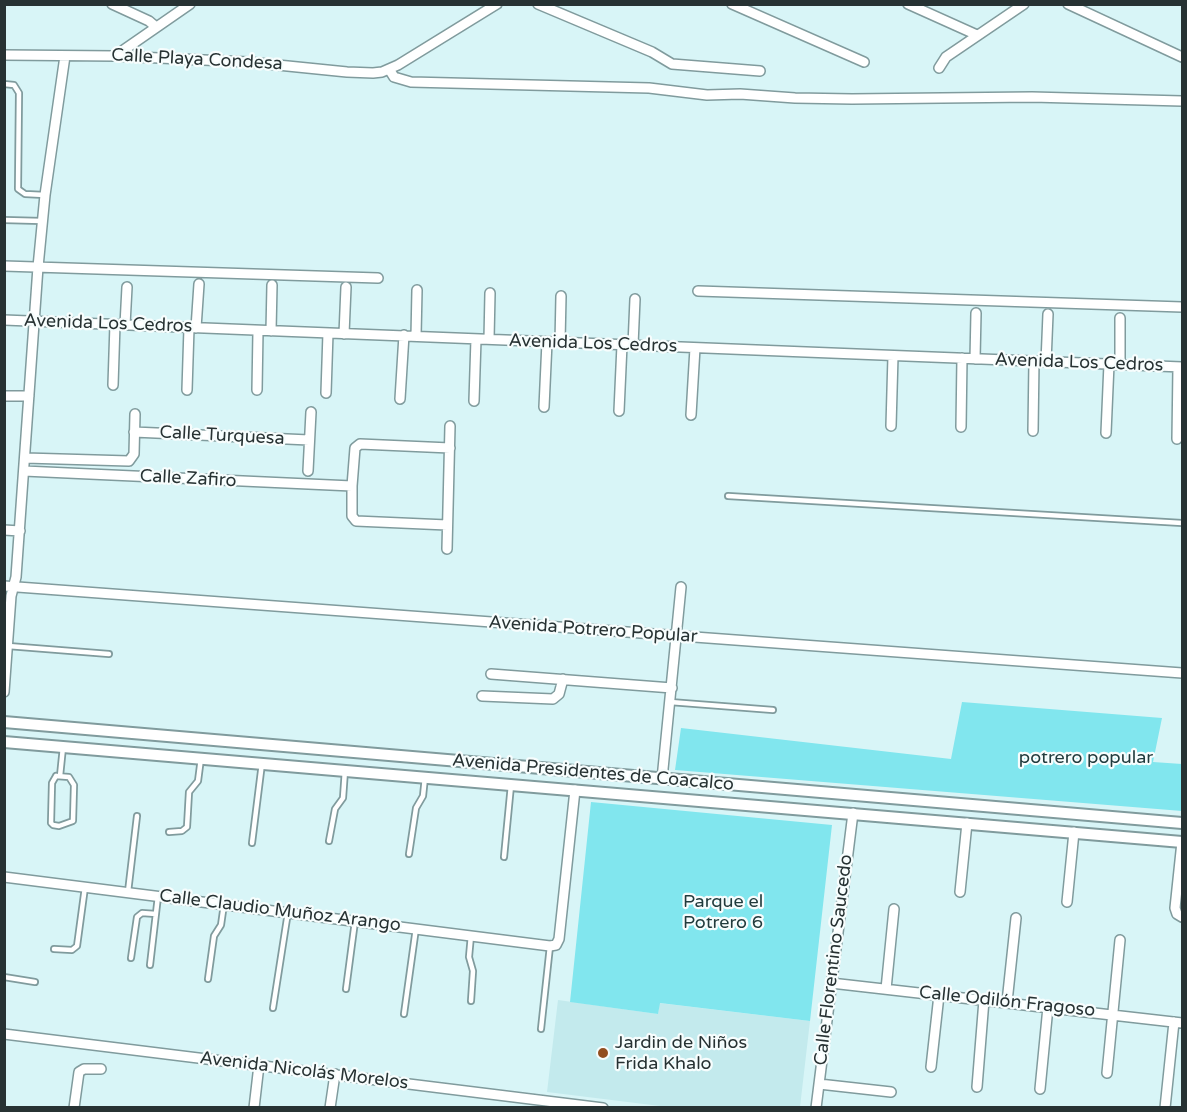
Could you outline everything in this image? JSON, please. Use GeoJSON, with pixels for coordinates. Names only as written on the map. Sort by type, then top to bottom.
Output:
{"type":"FeatureCollection","features":[{"type":"Feature","properties":{"kind":"street"},"geometry":{"type":"LineString","coordinates":[[112,4],[149,21],[156,27]]}},
{"type":"Feature","properties":{"kind":"street"},"geometry":{"type":"LineString","coordinates":[[115,56],[190,4]]}},
{"type":"Feature","properties":{"kind":"street"},"geometry":{"type":"LineString","coordinates":[[497,4],[389,69],[394,77],[411,82],[649,88],[707,95],[735,94],[795,99],[1032,97],[1182,101]]}},
{"type":"Feature","properties":{"kind":"street"},"geometry":{"type":"LineString","coordinates":[[538,4],[652,52],[672,64],[760,71]]}},
{"type":"Feature","properties":{"kind":"street"},"geometry":{"type":"LineString","coordinates":[[732,4],[864,62]]}},
{"type":"Feature","properties":{"kind":"street"},"geometry":{"type":"LineString","coordinates":[[908,4],[977,35]]}},
{"type":"Feature","properties":{"kind":"street"},"geometry":{"type":"LineString","coordinates":[[939,68],[946,57],[1024,4]]}},
{"type":"Feature","properties":{"kind":"street"},"geometry":{"type":"LineString","coordinates":[[1068,4],[1182,57]]}},
{"type":"Feature","properties":{"kind":"street","name":"Calle Playa Condesa"},"geometry":{"type":"LineString","coordinates":[[4,55],[115,56],[268,63],[373,73],[389,69]]}},
{"type":"Feature","properties":{"kind":"street"},"geometry":{"type":"LineString","coordinates":[[4,692],[8,646],[9,586],[20,531],[42,221],[65,56]]}},
{"type":"Feature","properties":{"kind":"street"},"geometry":{"type":"LineString","coordinates":[[4,266],[378,278]]}},
{"type":"Feature","properties":{"kind":"street"},"geometry":{"type":"LineString","coordinates":[[187,390],[199,284]]}},
{"type":"Feature","properties":{"kind":"street"},"geometry":{"type":"LineString","coordinates":[[271,331],[272,285]]}},
{"type":"Feature","properties":{"kind":"street"},"geometry":{"type":"LineString","coordinates":[[114,385],[120,325],[127,287]]}},
{"type":"Feature","properties":{"kind":"street"},"geometry":{"type":"LineString","coordinates":[[344,334],[346,287]]}},
{"type":"Feature","properties":{"kind":"street"},"geometry":{"type":"LineString","coordinates":[[416,336],[417,290]]}},
{"type":"Feature","properties":{"kind":"street"},"geometry":{"type":"LineString","coordinates":[[698,291],[1182,308]]}},
{"type":"Feature","properties":{"kind":"street"},"geometry":{"type":"LineString","coordinates":[[489,339],[490,293]]}},
{"type":"Feature","properties":{"kind":"street"},"geometry":{"type":"LineString","coordinates":[[560,342],[561,296]]}},
{"type":"Feature","properties":{"kind":"street"},"geometry":{"type":"LineString","coordinates":[[633,345],[635,299]]}},
{"type":"Feature","properties":{"kind":"street"},"geometry":{"type":"LineString","coordinates":[[975,359],[976,313]]}},
{"type":"Feature","properties":{"kind":"street"},"geometry":{"type":"LineString","coordinates":[[1047,362],[1048,314]]}},
{"type":"Feature","properties":{"kind":"street"},"geometry":{"type":"LineString","coordinates":[[1120,318],[1120,365]]}},
{"type":"Feature","properties":{"kind":"street","name":"Avenida Los Cedros"},"geometry":{"type":"LineString","coordinates":[[4,320],[1180,367]]}},
{"type":"Feature","properties":{"kind":"street"},"geometry":{"type":"LineString","coordinates":[[257,390],[258,331]]}},
{"type":"Feature","properties":{"kind":"street"},"geometry":{"type":"LineString","coordinates":[[326,393],[328,333]]}},
{"type":"Feature","properties":{"kind":"street"},"geometry":{"type":"LineString","coordinates":[[400,399],[404,335]]}},
{"type":"Feature","properties":{"kind":"street"},"geometry":{"type":"LineString","coordinates":[[474,401],[476,339]]}},
{"type":"Feature","properties":{"kind":"street"},"geometry":{"type":"LineString","coordinates":[[544,407],[547,342]]}},
{"type":"Feature","properties":{"kind":"street"},"geometry":{"type":"LineString","coordinates":[[619,411],[622,345]]}},
{"type":"Feature","properties":{"kind":"street"},"geometry":{"type":"LineString","coordinates":[[691,415],[695,348]]}},
{"type":"Feature","properties":{"kind":"street"},"geometry":{"type":"LineString","coordinates":[[891,426],[893,356]]}},
{"type":"Feature","properties":{"kind":"street"},"geometry":{"type":"LineString","coordinates":[[960,428],[962,358]]}},
{"type":"Feature","properties":{"kind":"street"},"geometry":{"type":"LineString","coordinates":[[1033,431],[1034,361]]}},
{"type":"Feature","properties":{"kind":"street"},"geometry":{"type":"LineString","coordinates":[[1106,433],[1109,364]]}},
{"type":"Feature","properties":{"kind":"street"},"geometry":{"type":"LineString","coordinates":[[1177,439],[1180,367]]}},
{"type":"Feature","properties":{"kind":"street"},"geometry":{"type":"LineString","coordinates":[[4,396],[29,396]]}},
{"type":"Feature","properties":{"kind":"street"},"geometry":{"type":"LineString","coordinates":[[308,471],[310,412]]}},
{"type":"Feature","properties":{"kind":"street"},"geometry":{"type":"LineString","coordinates":[[25,458],[129,461],[134,454],[135,414]]}},
{"type":"Feature","properties":{"kind":"street"},"geometry":{"type":"LineString","coordinates":[[447,549],[450,426]]}},
{"type":"Feature","properties":{"kind":"street","name":"Calle Turquesa"},"geometry":{"type":"LineString","coordinates":[[134,432],[309,440]]}},
{"type":"Feature","properties":{"kind":"street"},"geometry":{"type":"LineString","coordinates":[[447,525],[356,521],[352,516],[352,486],[354,452],[360,444],[450,448]]}},
{"type":"Feature","properties":{"kind":"street","name":"Calle Zafiro"},"geometry":{"type":"LineString","coordinates":[[24,471],[352,486]]}},
{"type":"Feature","properties":{"kind":"street"},"geometry":{"type":"LineString","coordinates":[[4,530],[20,531]]}},
{"type":"Feature","properties":{"kind":"street","name":"Avenida Potrero Popular"},"geometry":{"type":"LineString","coordinates":[[9,586],[1182,673]]}},
{"type":"Feature","properties":{"kind":"street"},"geometry":{"type":"LineString","coordinates":[[662,779],[681,587]]}},
{"type":"Feature","properties":{"kind":"street"},"geometry":{"type":"LineString","coordinates":[[491,674],[672,688]]}},
{"type":"Feature","properties":{"kind":"street"},"geometry":{"type":"LineString","coordinates":[[482,696],[553,699],[559,694],[563,679]]}},
{"type":"Feature","properties":{"kind":"street","name":"Avenida Presidentes de Coacalco"},"geometry":{"type":"LineString","coordinates":[[4,722],[1182,823]]}},
{"type":"Feature","properties":{"kind":"street","name":"Avenida Presidentes de Coacalco"},"geometry":{"type":"LineString","coordinates":[[4,742],[1182,842]]}},
{"type":"Feature","properties":{"kind":"street"},"geometry":{"type":"LineString","coordinates":[[728,803],[730,784]]}},
{"type":"Feature","properties":{"kind":"street"},"geometry":{"type":"LineString","coordinates":[[553,946],[559,939],[575,790]]}},
{"type":"Feature","properties":{"kind":"street"},"geometry":{"type":"LineString","coordinates":[[1004,826],[1005,808]]}},
{"type":"Feature","properties":{"kind":"street","name":"Calle Florentino Saucedo"},"geometry":{"type":"LineString","coordinates":[[816,1107],[853,813]]}},
{"type":"Feature","properties":{"kind":"street"},"geometry":{"type":"LineString","coordinates":[[960,892],[967,823]]}},
{"type":"Feature","properties":{"kind":"street"},"geometry":{"type":"LineString","coordinates":[[1067,902],[1074,832]]}},
{"type":"Feature","properties":{"kind":"street"},"geometry":{"type":"LineString","coordinates":[[1182,842],[1175,908],[1177,914],[1182,917]]}},
{"type":"Feature","properties":{"kind":"street","name":"Calle Claudio Muñoz Arango"},"geometry":{"type":"LineString","coordinates":[[4,877],[553,946]]}},
{"type":"Feature","properties":{"kind":"street"},"geometry":{"type":"LineString","coordinates":[[886,989],[894,909]]}},
{"type":"Feature","properties":{"kind":"street"},"geometry":{"type":"LineString","coordinates":[[1007,1002],[1016,918]]}},
{"type":"Feature","properties":{"kind":"street"},"geometry":{"type":"LineString","coordinates":[[1107,1073],[1120,940]]}},
{"type":"Feature","properties":{"kind":"street","name":"Calle Odilón Fragoso"},"geometry":{"type":"LineString","coordinates":[[831,982],[1178,1022]]}},
{"type":"Feature","properties":{"kind":"street"},"geometry":{"type":"LineString","coordinates":[[931,1066],[939,995]]}},
{"type":"Feature","properties":{"kind":"street"},"geometry":{"type":"LineString","coordinates":[[976,1087],[984,1000]]}},
{"type":"Feature","properties":{"kind":"street"},"geometry":{"type":"LineString","coordinates":[[1040,1089],[1048,1007]]}},
{"type":"Feature","properties":{"kind":"street"},"geometry":{"type":"LineString","coordinates":[[1165,1107],[1178,1022]]}},
{"type":"Feature","properties":{"kind":"street","name":"Avenida Nicolás Morelos"},"geometry":{"type":"LineString","coordinates":[[4,1034],[603,1107]]}},
{"type":"Feature","properties":{"kind":"street"},"geometry":{"type":"LineString","coordinates":[[254,1107],[259,1065]]}},
{"type":"Feature","properties":{"kind":"street"},"geometry":{"type":"LineString","coordinates":[[74,1107],[79,1072],[84,1068],[101,1069]]}},
{"type":"Feature","properties":{"kind":"street"},"geometry":{"type":"LineString","coordinates":[[330,1107],[335,1074]]}},
{"type":"Feature","properties":{"kind":"street"},"geometry":{"type":"LineString","coordinates":[[819,1084],[891,1092]]}},
{"type":"Feature","properties":{"kind":"lane"},"geometry":{"type":"LineString","coordinates":[[4,84],[14,85],[19,93],[18,189],[22,194],[45,195]]}},
{"type":"Feature","properties":{"kind":"lane"},"geometry":{"type":"LineString","coordinates":[[4,220],[42,221]]}},
{"type":"Feature","properties":{"kind":"lane"},"geometry":{"type":"LineString","coordinates":[[728,496],[1182,523]]}},
{"type":"Feature","properties":{"kind":"lane"},"geometry":{"type":"LineString","coordinates":[[8,646],[109,654]]}},
{"type":"Feature","properties":{"kind":"lane"},"geometry":{"type":"LineString","coordinates":[[670,702],[773,710]]}},
{"type":"Feature","properties":{"kind":"lane"},"geometry":{"type":"LineString","coordinates":[[60,776],[63,747]]}},
{"type":"Feature","properties":{"kind":"lane"},"geometry":{"type":"LineString","coordinates":[[170,832],[182,831],[187,827],[189,792],[198,781],[201,758]]}},
{"type":"Feature","properties":{"kind":"lane"},"geometry":{"type":"LineString","coordinates":[[252,843],[262,763]]}},
{"type":"Feature","properties":{"kind":"lane"},"geometry":{"type":"LineString","coordinates":[[330,841],[334,809],[343,798],[345,770]]}},
{"type":"Feature","properties":{"kind":"lane"},"geometry":{"type":"LineString","coordinates":[[60,776],[69,777],[74,785],[73,821],[59,826],[51,823],[52,783],[54,778],[60,776]]}},
{"type":"Feature","properties":{"kind":"lane"},"geometry":{"type":"LineString","coordinates":[[409,854],[416,808],[423,796],[426,777]]}},
{"type":"Feature","properties":{"kind":"lane"},"geometry":{"type":"LineString","coordinates":[[504,857],[511,784]]}},
{"type":"Feature","properties":{"kind":"lane"},"geometry":{"type":"LineString","coordinates":[[128,892],[137,816]]}},
{"type":"Feature","properties":{"kind":"lane"},"geometry":{"type":"LineString","coordinates":[[54,949],[72,950],[77,946],[85,887]]}},
{"type":"Feature","properties":{"kind":"lane"},"geometry":{"type":"LineString","coordinates":[[150,965],[158,896]]}},
{"type":"Feature","properties":{"kind":"lane"},"geometry":{"type":"LineString","coordinates":[[208,979],[214,936],[221,925],[224,904]]}},
{"type":"Feature","properties":{"kind":"lane"},"geometry":{"type":"LineString","coordinates":[[273,1008],[288,912]]}},
{"type":"Feature","properties":{"kind":"lane"},"geometry":{"type":"LineString","coordinates":[[131,958],[137,917],[142,913],[156,914]]}},
{"type":"Feature","properties":{"kind":"lane"},"geometry":{"type":"LineString","coordinates":[[346,989],[355,921]]}},
{"type":"Feature","properties":{"kind":"lane"},"geometry":{"type":"LineString","coordinates":[[404,1014],[416,928]]}},
{"type":"Feature","properties":{"kind":"lane"},"geometry":{"type":"LineString","coordinates":[[471,935],[469,957],[473,971],[471,1001]]}},
{"type":"Feature","properties":{"kind":"lane"},"geometry":{"type":"LineString","coordinates":[[541,1029],[553,946]]}},
{"type":"Feature","properties":{"kind":"lane"},"geometry":{"type":"LineString","coordinates":[[4,977],[35,982]]}},
{"type":"Feature","properties":{"kind":"shaded area"},"geometry":{"type":"Polygon","coordinates":[[[558,1000],[658,1014],[659,1003],[810,1021],[800,1107],[676,1108],[547,1092],[558,1000]]]}},
{"type":"Feature","properties":{"kind":"green space","name":"potrero popular"},"geometry":{"type":"Polygon","coordinates":[[[962,702],[1162,718],[1153,762],[1182,764],[1182,811],[675,770],[681,728],[951,759],[962,702]]]}},
{"type":"Feature","properties":{"kind":"green space","name":"Parque el Potrero 6"},"geometry":{"type":"Polygon","coordinates":[[[591,802],[832,825],[810,1021],[660,1003],[658,1014],[570,1002],[591,802]]]}},
{"type":"Feature","properties":{"kind":"place","name":"Jardin de Niños Frida Khalo"},"geometry":{"type":"Point","coordinates":[603,1053]}}]}
